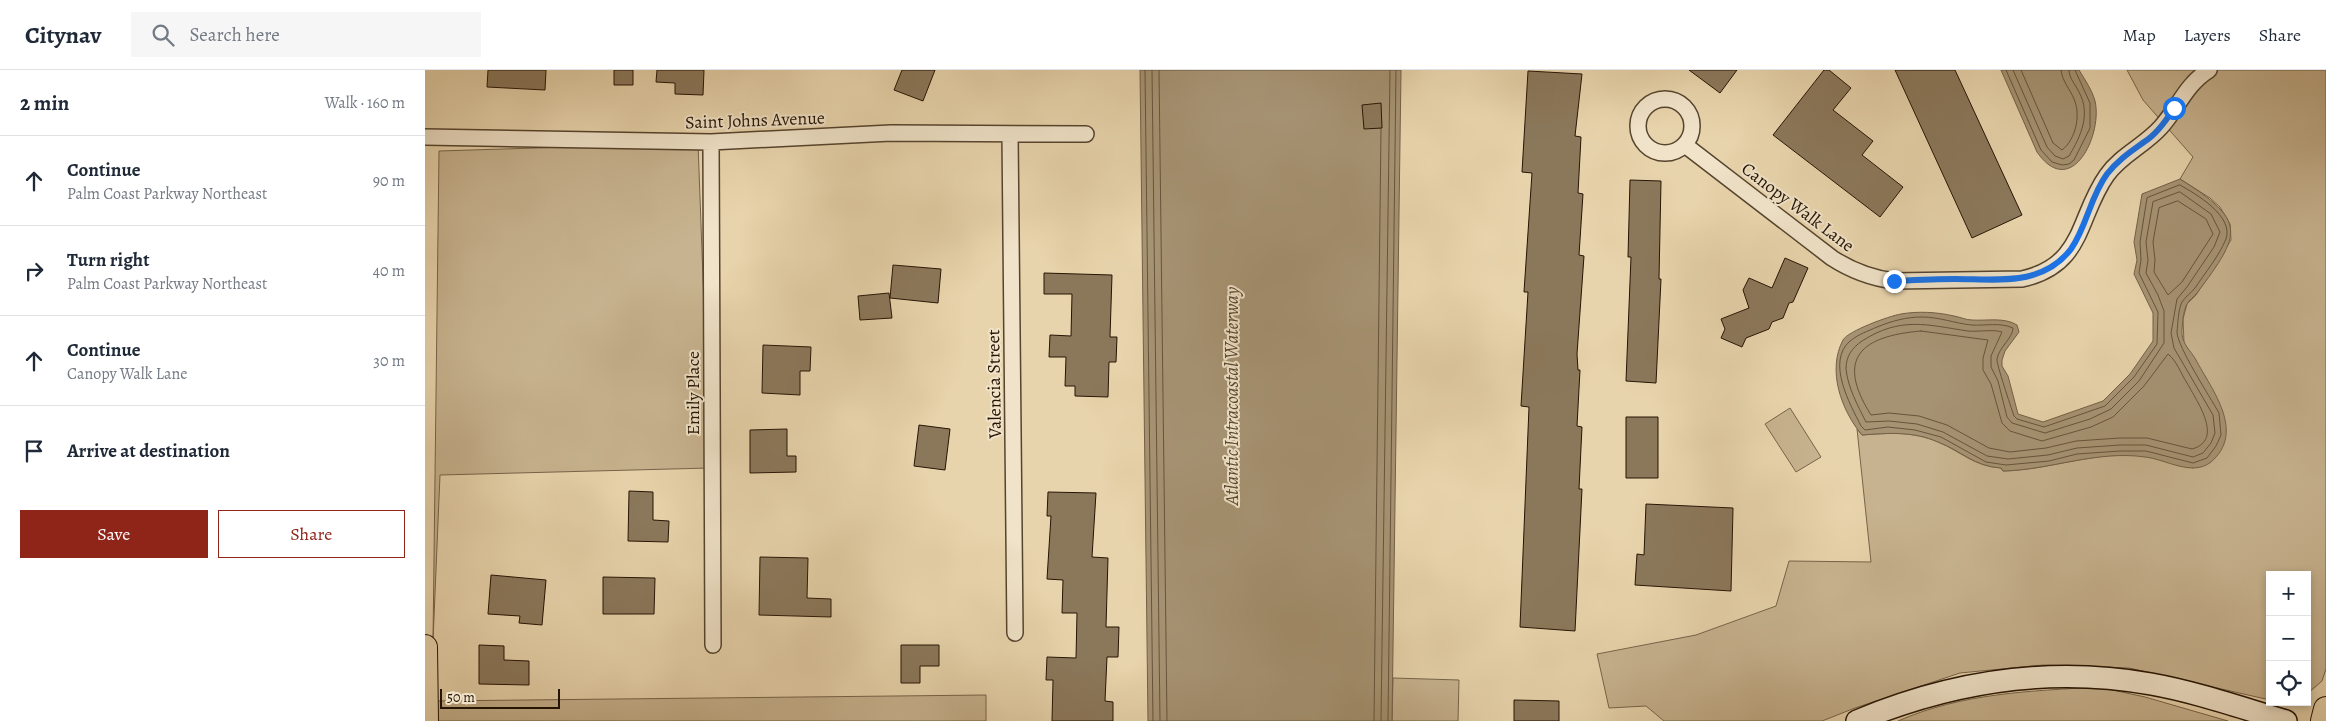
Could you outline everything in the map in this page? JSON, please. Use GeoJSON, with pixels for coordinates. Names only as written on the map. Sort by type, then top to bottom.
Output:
{"type":"FeatureCollection","features":[{"type":"Feature","properties":{"kind":"main road"},"geometry":{"type":"LineString","coordinates":[[425,647],[426,721]]}},
{"type":"Feature","properties":{"kind":"main road"},"geometry":{"type":"LineString","coordinates":[[2323,721],[2326,709]]}},
{"type":"Feature","properties":{"kind":"street","name":"Canopy Walk Lane"},"geometry":{"type":"LineString","coordinates":[[1685,145],[1832,258],[1851,270],[1879,279],[1894,281],[2022,279],[2040,273],[2058,262],[2077,239],[2094,197],[2107,174],[2125,155],[2160,128],[2187,88],[2209,70]]}},
{"type":"Feature","properties":{"kind":"street","name":"Saint Johns Avenue"},"geometry":{"type":"LineString","coordinates":[[425,136],[711,142],[891,134],[1086,134]]}},
{"type":"Feature","properties":{"kind":"street","name":"Valencia Street"},"geometry":{"type":"LineString","coordinates":[[1010,134],[1015,633]]}},
{"type":"Feature","properties":{"kind":"street","name":"Emily Place"},"geometry":{"type":"LineString","coordinates":[[711,142],[713,645]]}},
{"type":"Feature","properties":{"kind":"street"},"geometry":{"type":"LineString","coordinates":[[1857,721],[1924,696],[1967,686],[2044,676],[2075,676],[2107,677],[2152,684],[2286,721]]}},
{"type":"Feature","properties":{"kind":"shaded area"},"geometry":{"type":"Polygon","coordinates":[[[2127,70],[2326,70],[2326,669],[2322,681],[2311,691],[2311,571],[2266,571],[2266,699],[2129,668],[2043,665],[1960,673],[1822,721],[1664,721],[1646,706],[1609,708],[1597,654],[1696,635],[1776,606],[1789,561],[1871,562],[1857,429],[1862,435],[1910,434],[1929,438],[1975,462],[2001,468],[2003,471],[2021,470],[2092,458],[2127,455],[2145,456],[2194,468],[2200,370],[2184,343],[2183,319],[2187,304],[2196,295],[2231,240],[2230,224],[2220,207],[2210,198],[2180,179],[2193,157],[2143,100],[2127,70]]]}},
{"type":"Feature","properties":{"kind":"shaded area"},"geometry":{"type":"Polygon","coordinates":[[[698,143],[710,468],[440,475],[433,641],[439,151],[698,143]]]}},
{"type":"Feature","properties":{"kind":"shaded area"},"geometry":{"type":"Polygon","coordinates":[[[1790,408],[1821,457],[1796,472],[1765,424],[1790,408]]]}},
{"type":"Feature","properties":{"kind":"shaded area"},"geometry":{"type":"Polygon","coordinates":[[[1393,678],[1459,680],[1458,721],[1392,721],[1393,678]]]}},
{"type":"Feature","properties":{"kind":"shaded area"},"geometry":{"type":"Polygon","coordinates":[[[2099,687],[2145,697],[2228,721],[1898,721],[1947,704],[1972,699],[2022,692],[2099,687]]]}},
{"type":"Feature","properties":{"kind":"shaded area"},"geometry":{"type":"Polygon","coordinates":[[[986,695],[986,721],[435,721],[434,701],[986,695]]]}},
{"type":"Feature","properties":{"kind":"water","name":"Atlantic Intracoastal Waterway"},"geometry":{"type":"Polygon","coordinates":[[[1140,70],[1401,70],[1392,721],[1148,721],[1140,70]]]}},
{"type":"Feature","properties":{"kind":"water"},"geometry":{"type":"Polygon","coordinates":[[[2001,70],[2079,70],[2094,97],[2096,115],[2094,130],[2082,158],[2072,166],[2062,169],[2050,165],[2037,152],[2001,70]]]}},
{"type":"Feature","properties":{"kind":"water"},"geometry":{"type":"Polygon","coordinates":[[[2180,179],[2202,193],[2217,206],[2227,218],[2230,229],[2229,242],[2223,256],[2187,304],[2182,334],[2187,348],[2196,360],[2217,398],[2226,424],[2226,438],[2221,450],[2211,462],[2204,466],[2187,468],[2153,458],[2109,456],[2021,470],[2003,471],[2001,468],[1991,467],[1968,458],[1929,438],[1891,433],[1862,435],[1854,425],[1843,402],[1836,377],[1838,352],[1843,340],[1846,336],[1860,328],[1895,315],[1907,313],[1934,313],[1970,320],[2007,321],[2017,325],[2019,332],[2005,351],[2002,366],[2008,376],[2018,414],[2043,422],[2103,401],[2130,374],[2153,341],[2153,313],[2134,274],[2137,260],[2134,242],[2142,194],[2180,179]]]}},
{"type":"Feature","properties":{"kind":"building"},"geometry":{"type":"Polygon","coordinates":[[[488,70],[546,70],[545,90],[487,87],[488,70]]]}},
{"type":"Feature","properties":{"kind":"building"},"geometry":{"type":"Polygon","coordinates":[[[614,70],[633,70],[633,85],[614,85],[614,70]]]}},
{"type":"Feature","properties":{"kind":"building"},"geometry":{"type":"Polygon","coordinates":[[[657,70],[704,70],[703,95],[675,94],[675,83],[656,82],[657,70]]]}},
{"type":"Feature","properties":{"kind":"building"},"geometry":{"type":"Polygon","coordinates":[[[902,70],[935,70],[923,101],[894,90],[902,70]]]}},
{"type":"Feature","properties":{"kind":"building"},"geometry":{"type":"Polygon","coordinates":[[[1689,70],[1737,70],[1720,93],[1689,70]]]}},
{"type":"Feature","properties":{"kind":"building"},"geometry":{"type":"Polygon","coordinates":[[[1824,70],[1829,70],[1851,88],[1833,110],[1873,141],[1862,155],[1903,187],[1880,217],[1773,135],[1824,70]]]}},
{"type":"Feature","properties":{"kind":"building"},"geometry":{"type":"Polygon","coordinates":[[[1895,70],[1955,70],[2022,215],[1972,238],[1895,70]]]}},
{"type":"Feature","properties":{"kind":"building"},"geometry":{"type":"Polygon","coordinates":[[[1528,71],[1582,74],[1575,136],[1581,137],[1578,193],[1583,194],[1579,255],[1584,256],[1577,354],[1578,370],[1580,370],[1577,426],[1582,427],[1579,489],[1582,489],[1575,631],[1520,627],[1529,407],[1521,406],[1528,292],[1524,292],[1532,173],[1522,172],[1528,71]]]}},
{"type":"Feature","properties":{"kind":"building"},"geometry":{"type":"Polygon","coordinates":[[[1381,103],[1382,128],[1364,129],[1362,105],[1381,103]]]}},
{"type":"Feature","properties":{"kind":"building"},"geometry":{"type":"Polygon","coordinates":[[[1630,180],[1661,181],[1659,279],[1661,279],[1656,383],[1626,381],[1631,257],[1628,257],[1630,180]]]}},
{"type":"Feature","properties":{"kind":"building"},"geometry":{"type":"Polygon","coordinates":[[[1785,258],[1808,268],[1793,302],[1789,303],[1783,318],[1772,322],[1769,329],[1746,338],[1742,347],[1721,338],[1725,329],[1721,319],[1749,308],[1743,290],[1749,278],[1772,288],[1785,258]]]}},
{"type":"Feature","properties":{"kind":"building"},"geometry":{"type":"Polygon","coordinates":[[[893,265],[941,269],[938,303],[890,298],[893,265]]]}},
{"type":"Feature","properties":{"kind":"building"},"geometry":{"type":"Polygon","coordinates":[[[1044,273],[1112,275],[1110,337],[1117,337],[1116,362],[1109,362],[1108,397],[1075,396],[1075,386],[1065,386],[1066,357],[1049,357],[1050,335],[1071,336],[1072,294],[1044,294],[1044,273]]]}},
{"type":"Feature","properties":{"kind":"building"},"geometry":{"type":"Polygon","coordinates":[[[889,293],[892,318],[860,320],[858,296],[889,293]]]}},
{"type":"Feature","properties":{"kind":"building"},"geometry":{"type":"Polygon","coordinates":[[[763,345],[811,347],[810,371],[800,371],[800,395],[762,393],[763,345]]]}},
{"type":"Feature","properties":{"kind":"building"},"geometry":{"type":"Polygon","coordinates":[[[1626,417],[1658,417],[1658,478],[1626,478],[1626,417]]]}},
{"type":"Feature","properties":{"kind":"building"},"geometry":{"type":"Polygon","coordinates":[[[919,425],[950,429],[945,470],[914,466],[919,425]]]}},
{"type":"Feature","properties":{"kind":"building"},"geometry":{"type":"Polygon","coordinates":[[[787,429],[787,456],[796,456],[796,472],[750,473],[750,430],[787,429]]]}},
{"type":"Feature","properties":{"kind":"building"},"geometry":{"type":"Polygon","coordinates":[[[629,491],[653,492],[653,520],[669,521],[668,542],[628,541],[629,491]]]}},
{"type":"Feature","properties":{"kind":"building"},"geometry":{"type":"Polygon","coordinates":[[[1048,492],[1096,493],[1092,557],[1108,558],[1106,627],[1119,627],[1118,657],[1107,657],[1105,701],[1113,702],[1113,721],[1052,721],[1053,680],[1046,680],[1047,657],[1076,658],[1077,613],[1062,613],[1063,580],[1047,579],[1051,516],[1047,516],[1048,492]]]}},
{"type":"Feature","properties":{"kind":"building"},"geometry":{"type":"Polygon","coordinates":[[[1646,504],[1733,508],[1731,591],[1635,585],[1637,554],[1644,555],[1646,504]]]}},
{"type":"Feature","properties":{"kind":"building"},"geometry":{"type":"Polygon","coordinates":[[[760,557],[808,558],[807,598],[831,599],[831,617],[759,615],[760,557]]]}},
{"type":"Feature","properties":{"kind":"building"},"geometry":{"type":"Polygon","coordinates":[[[491,575],[546,580],[542,625],[519,623],[520,616],[488,614],[491,575]]]}},
{"type":"Feature","properties":{"kind":"building"},"geometry":{"type":"Polygon","coordinates":[[[603,577],[655,578],[654,614],[603,614],[603,577]]]}},
{"type":"Feature","properties":{"kind":"building"},"geometry":{"type":"Polygon","coordinates":[[[479,645],[504,646],[504,660],[529,661],[529,685],[479,684],[479,645]]]}},
{"type":"Feature","properties":{"kind":"building"},"geometry":{"type":"Polygon","coordinates":[[[901,645],[939,645],[939,666],[920,666],[920,683],[901,683],[901,645]]]}},
{"type":"Feature","properties":{"kind":"building"},"geometry":{"type":"Polygon","coordinates":[[[1514,700],[1559,701],[1559,721],[1514,721],[1514,700]]]}},
{"type":"Feature","properties":{"kind":"route"},"geometry":{"type":"LineString","coordinates":[[1894,281],[2022,279],[2031,277],[2049,268],[2065,256],[2077,239],[2094,197],[2107,174],[2125,155],[2160,128],[2174,108]]}}]}
